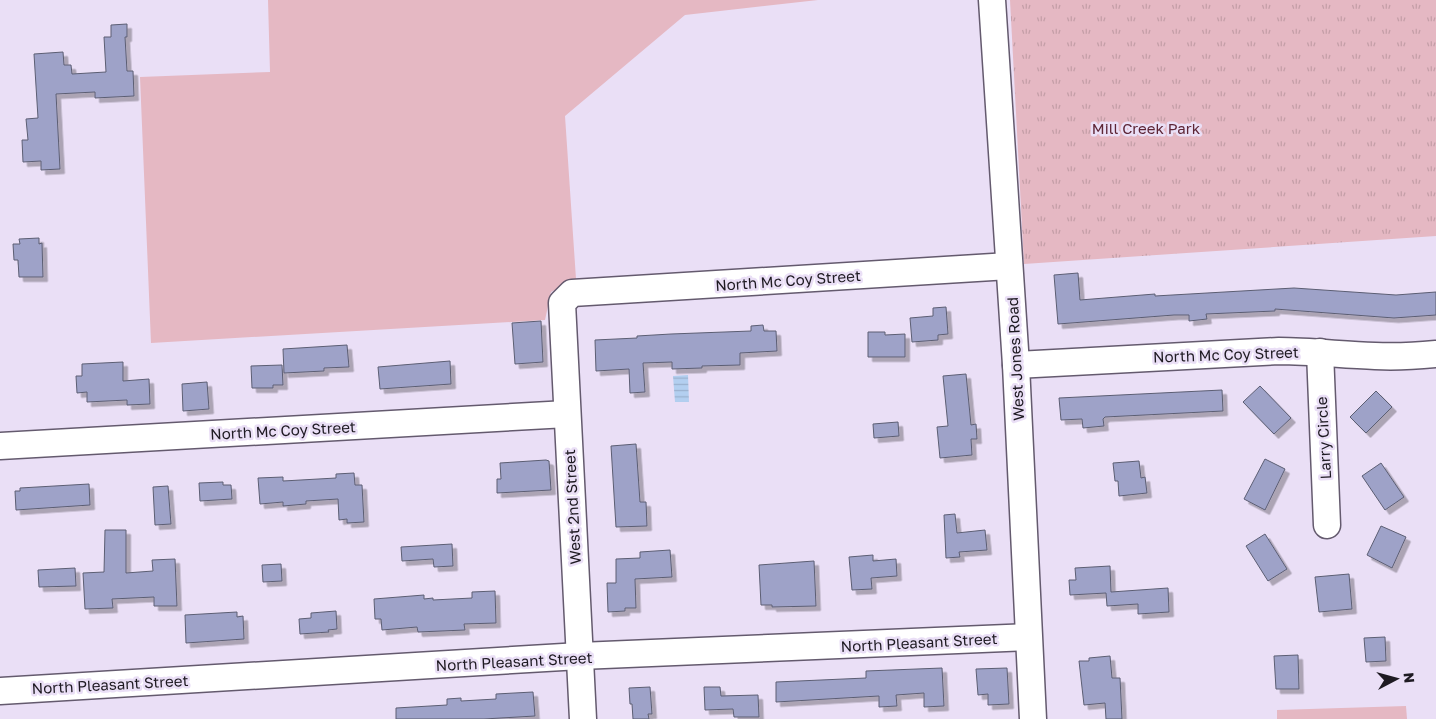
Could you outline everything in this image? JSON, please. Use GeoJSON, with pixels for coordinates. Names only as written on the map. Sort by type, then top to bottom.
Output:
{"type":"FeatureCollection","features":[{"type":"Feature","properties":{"kind":"street","name":"West Jones Road"},"geometry":{"type":"LineString","coordinates":[[992,0],[1016,365],[1033,719]]}},
{"type":"Feature","properties":{"kind":"street","name":"North Mc Coy Street"},"geometry":{"type":"LineString","coordinates":[[568,298],[572,293],[1010,266]]}},
{"type":"Feature","properties":{"kind":"street","name":"West 2nd Street"},"geometry":{"type":"LineString","coordinates":[[568,298],[562,303],[562,315],[583,719]]}},
{"type":"Feature","properties":{"kind":"street","name":"North Mc Coy Street"},"geometry":{"type":"LineString","coordinates":[[1016,365],[1279,351],[1408,357],[1436,354]]}},
{"type":"Feature","properties":{"kind":"street","name":"Larry Circle"},"geometry":{"type":"LineString","coordinates":[[1320,352],[1327,525]]}},
{"type":"Feature","properties":{"kind":"street","name":"North Mc Coy Street"},"geometry":{"type":"LineString","coordinates":[[0,446],[567,414]]}},
{"type":"Feature","properties":{"kind":"street","name":"North Pleasant Street"},"geometry":{"type":"LineString","coordinates":[[0,691],[580,656],[1028,637]]}},
{"type":"Feature","properties":{"kind":"green space"},"geometry":{"type":"Polygon","coordinates":[[[268,0],[818,0],[685,15],[565,116],[576,279],[551,292],[545,320],[151,343],[140,77],[270,72],[268,0]]]}},
{"type":"Feature","properties":{"kind":"green space","name":"Mill Creek Park"},"geometry":{"type":"Polygon","coordinates":[[[1010,0],[1436,0],[1436,236],[1024,264],[1010,0]]]}},
{"type":"Feature","properties":{"kind":"green space"},"geometry":{"type":"Polygon","coordinates":[[[1406,706],[1407,719],[1277,719],[1277,710],[1406,706]]]}},
{"type":"Feature","properties":{"kind":"water"},"geometry":{"type":"Polygon","coordinates":[[[688,375],[689,402],[675,402],[673,376],[688,375]]]}},
{"type":"Feature","properties":{"kind":"building"},"geometry":{"type":"Polygon","coordinates":[[[127,24],[127,37],[125,37],[127,71],[133,71],[134,96],[95,98],[95,92],[56,94],[60,169],[41,170],[41,161],[23,162],[22,140],[28,140],[26,119],[38,118],[34,54],[63,52],[64,65],[71,65],[72,74],[106,72],[104,37],[111,37],[111,25],[127,24]]]}},
{"type":"Feature","properties":{"kind":"building"},"geometry":{"type":"Polygon","coordinates":[[[39,238],[39,244],[42,243],[43,277],[19,277],[18,260],[14,260],[13,244],[20,244],[19,239],[39,238]]]}},
{"type":"Feature","properties":{"kind":"building"},"geometry":{"type":"Polygon","coordinates":[[[1078,273],[1080,300],[1155,294],[1155,296],[1294,288],[1396,295],[1436,292],[1436,315],[1394,318],[1275,309],[1275,311],[1206,314],[1207,319],[1189,321],[1189,315],[1174,315],[1058,324],[1054,275],[1078,273]]]}},
{"type":"Feature","properties":{"kind":"building"},"geometry":{"type":"Polygon","coordinates":[[[946,307],[948,334],[938,335],[938,340],[912,342],[910,318],[933,316],[933,308],[946,307]]]}},
{"type":"Feature","properties":{"kind":"building"},"geometry":{"type":"Polygon","coordinates":[[[541,321],[543,362],[515,364],[512,323],[541,321]]]}},
{"type":"Feature","properties":{"kind":"building"},"geometry":{"type":"Polygon","coordinates":[[[763,325],[764,331],[776,331],[777,351],[740,353],[740,365],[672,369],[672,362],[643,363],[645,392],[630,393],[629,369],[596,371],[595,340],[671,334],[751,331],[751,326],[763,325]]]}},
{"type":"Feature","properties":{"kind":"building"},"geometry":{"type":"Polygon","coordinates":[[[868,332],[885,332],[885,335],[905,334],[905,357],[868,357],[868,332]]]}},
{"type":"Feature","properties":{"kind":"building"},"geometry":{"type":"Polygon","coordinates":[[[347,345],[349,367],[324,368],[324,371],[284,373],[283,349],[347,345]]]}},
{"type":"Feature","properties":{"kind":"building"},"geometry":{"type":"Polygon","coordinates":[[[450,361],[451,384],[380,389],[378,367],[450,361]]]}},
{"type":"Feature","properties":{"kind":"building"},"geometry":{"type":"Polygon","coordinates":[[[123,362],[123,381],[149,379],[150,404],[127,405],[127,400],[87,402],[87,392],[77,393],[76,376],[82,376],[82,364],[123,362]]]}},
{"type":"Feature","properties":{"kind":"building"},"geometry":{"type":"Polygon","coordinates":[[[282,365],[283,385],[273,385],[273,388],[252,388],[251,366],[282,365]]]}},
{"type":"Feature","properties":{"kind":"building"},"geometry":{"type":"Polygon","coordinates":[[[966,374],[971,425],[976,424],[977,439],[971,439],[972,455],[940,458],[937,427],[948,426],[943,376],[966,374]]]}},
{"type":"Feature","properties":{"kind":"building"},"geometry":{"type":"Polygon","coordinates":[[[207,382],[209,409],[183,411],[182,384],[207,382]]]}},
{"type":"Feature","properties":{"kind":"building"},"geometry":{"type":"Polygon","coordinates":[[[1260,386],[1291,418],[1274,434],[1243,402],[1260,386]]]}},
{"type":"Feature","properties":{"kind":"building"},"geometry":{"type":"Polygon","coordinates":[[[1222,390],[1223,411],[1105,417],[1103,419],[1104,426],[1083,428],[1082,419],[1061,420],[1059,398],[1222,390]]]}},
{"type":"Feature","properties":{"kind":"building"},"geometry":{"type":"Polygon","coordinates":[[[1376,391],[1392,407],[1366,433],[1350,417],[1376,391]]]}},
{"type":"Feature","properties":{"kind":"building"},"geometry":{"type":"Polygon","coordinates":[[[898,422],[899,436],[874,438],[873,424],[898,422]]]}},
{"type":"Feature","properties":{"kind":"building"},"geometry":{"type":"Polygon","coordinates":[[[636,444],[640,502],[646,502],[647,526],[616,527],[611,446],[636,444]]]}},
{"type":"Feature","properties":{"kind":"building"},"geometry":{"type":"Polygon","coordinates":[[[1265,459],[1285,469],[1265,510],[1244,499],[1265,459]]]}},
{"type":"Feature","properties":{"kind":"building"},"geometry":{"type":"Polygon","coordinates":[[[549,461],[551,490],[497,493],[497,479],[501,479],[500,463],[549,461]]]}},
{"type":"Feature","properties":{"kind":"building"},"geometry":{"type":"Polygon","coordinates":[[[1139,461],[1141,478],[1145,477],[1147,493],[1119,496],[1118,481],[1115,481],[1113,463],[1139,461]]]}},
{"type":"Feature","properties":{"kind":"building"},"geometry":{"type":"Polygon","coordinates":[[[1381,463],[1404,497],[1385,510],[1362,476],[1381,463]]]}},
{"type":"Feature","properties":{"kind":"building"},"geometry":{"type":"Polygon","coordinates":[[[354,473],[355,485],[362,485],[364,522],[347,523],[347,519],[339,520],[338,499],[306,501],[306,504],[283,506],[283,502],[260,504],[258,478],[283,477],[283,481],[336,478],[336,474],[354,473]]]}},
{"type":"Feature","properties":{"kind":"building"},"geometry":{"type":"Polygon","coordinates":[[[223,482],[223,485],[231,485],[232,499],[200,501],[199,483],[223,482]]]}},
{"type":"Feature","properties":{"kind":"building"},"geometry":{"type":"Polygon","coordinates":[[[89,484],[90,505],[16,510],[15,491],[20,491],[20,488],[89,484]]]}},
{"type":"Feature","properties":{"kind":"building"},"geometry":{"type":"Polygon","coordinates":[[[168,486],[171,524],[155,525],[153,487],[168,486]]]}},
{"type":"Feature","properties":{"kind":"building"},"geometry":{"type":"Polygon","coordinates":[[[955,514],[957,533],[985,530],[987,550],[959,552],[960,557],[946,558],[944,515],[955,514]]]}},
{"type":"Feature","properties":{"kind":"building"},"geometry":{"type":"Polygon","coordinates":[[[1381,526],[1406,537],[1392,568],[1367,555],[1381,526]]]}},
{"type":"Feature","properties":{"kind":"building"},"geometry":{"type":"Polygon","coordinates":[[[105,530],[126,530],[126,573],[153,571],[152,560],[175,559],[177,606],[154,606],[154,597],[112,599],[113,608],[85,609],[83,573],[104,572],[105,530]]]}},
{"type":"Feature","properties":{"kind":"building"},"geometry":{"type":"Polygon","coordinates":[[[1265,534],[1287,569],[1268,581],[1246,546],[1265,534]]]}},
{"type":"Feature","properties":{"kind":"building"},"geometry":{"type":"Polygon","coordinates":[[[452,544],[453,566],[434,567],[433,559],[402,561],[401,547],[452,544]]]}},
{"type":"Feature","properties":{"kind":"building"},"geometry":{"type":"Polygon","coordinates":[[[670,550],[672,577],[635,579],[636,608],[625,608],[625,611],[608,612],[607,583],[616,583],[616,559],[640,558],[640,552],[670,550]]]}},
{"type":"Feature","properties":{"kind":"building"},"geometry":{"type":"Polygon","coordinates":[[[873,555],[873,561],[896,559],[897,576],[871,578],[872,589],[852,590],[849,557],[873,555]]]}},
{"type":"Feature","properties":{"kind":"building"},"geometry":{"type":"Polygon","coordinates":[[[814,561],[816,606],[772,607],[772,605],[761,605],[759,565],[814,561]]]}},
{"type":"Feature","properties":{"kind":"building"},"geometry":{"type":"Polygon","coordinates":[[[281,564],[282,581],[263,582],[262,565],[281,564]]]}},
{"type":"Feature","properties":{"kind":"building"},"geometry":{"type":"Polygon","coordinates":[[[1110,566],[1111,592],[1168,588],[1169,612],[1138,614],[1138,604],[1107,606],[1106,593],[1070,595],[1069,580],[1076,580],[1075,568],[1110,566]]]}},
{"type":"Feature","properties":{"kind":"building"},"geometry":{"type":"Polygon","coordinates":[[[75,568],[76,586],[39,587],[38,570],[75,568]]]}},
{"type":"Feature","properties":{"kind":"building"},"geometry":{"type":"Polygon","coordinates":[[[1349,574],[1352,609],[1319,612],[1315,577],[1349,574]]]}},
{"type":"Feature","properties":{"kind":"building"},"geometry":{"type":"Polygon","coordinates":[[[495,591],[496,623],[464,624],[465,630],[418,632],[417,627],[382,630],[381,619],[375,619],[374,599],[424,595],[424,599],[433,598],[433,600],[472,598],[472,592],[495,591]]]}},
{"type":"Feature","properties":{"kind":"building"},"geometry":{"type":"Polygon","coordinates":[[[336,611],[337,629],[328,630],[329,632],[300,634],[299,619],[311,618],[311,613],[336,611]]]}},
{"type":"Feature","properties":{"kind":"building"},"geometry":{"type":"Polygon","coordinates":[[[237,612],[237,617],[243,616],[244,639],[186,643],[185,615],[237,612]]]}},
{"type":"Feature","properties":{"kind":"building"},"geometry":{"type":"Polygon","coordinates":[[[1385,637],[1386,661],[1366,662],[1364,638],[1385,637]]]}},
{"type":"Feature","properties":{"kind":"building"},"geometry":{"type":"Polygon","coordinates":[[[1298,655],[1299,689],[1276,689],[1274,656],[1298,655]]]}},
{"type":"Feature","properties":{"kind":"building"},"geometry":{"type":"Polygon","coordinates":[[[1110,656],[1112,678],[1120,678],[1122,719],[1106,719],[1105,703],[1084,705],[1079,661],[1089,661],[1089,658],[1110,656]]]}},
{"type":"Feature","properties":{"kind":"building"},"geometry":{"type":"Polygon","coordinates":[[[942,668],[944,706],[924,707],[924,693],[896,695],[897,706],[879,707],[879,696],[776,702],[776,682],[866,678],[866,671],[942,668]]]}},
{"type":"Feature","properties":{"kind":"building"},"geometry":{"type":"Polygon","coordinates":[[[1007,668],[1009,704],[988,705],[988,694],[978,695],[976,669],[1007,668]]]}},
{"type":"Feature","properties":{"kind":"building"},"geometry":{"type":"Polygon","coordinates":[[[650,687],[652,714],[648,714],[649,719],[633,719],[629,688],[650,687]]]}},
{"type":"Feature","properties":{"kind":"building"},"geometry":{"type":"Polygon","coordinates":[[[704,687],[720,687],[721,696],[758,695],[759,717],[734,717],[733,709],[705,710],[704,687]]]}},
{"type":"Feature","properties":{"kind":"building"},"geometry":{"type":"Polygon","coordinates":[[[533,692],[535,716],[484,719],[396,719],[396,708],[447,705],[447,699],[461,698],[461,701],[496,699],[496,694],[533,692]]]}}]}
